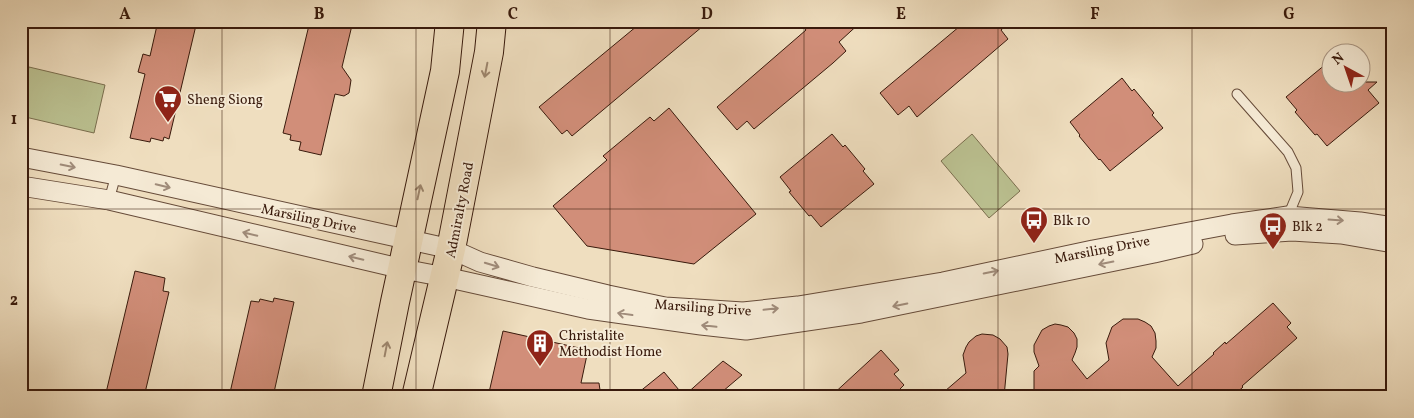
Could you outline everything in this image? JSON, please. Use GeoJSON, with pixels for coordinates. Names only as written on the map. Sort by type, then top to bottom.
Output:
{"type":"FeatureCollection","features":[{"type":"Feature","properties":{"kind":"main road"},"geometry":{"type":"LineString","coordinates":[[376,397],[445,70],[450,21]]}},
{"type":"Feature","properties":{"kind":"main road","name":"Admiralty Road"},"geometry":{"type":"LineString","coordinates":[[416,397],[452,249],[489,52],[492,21]]}},
{"type":"Feature","properties":{"kind":"street","name":"Marsiling Drive"},"geometry":{"type":"LineString","coordinates":[[21,157],[116,175],[452,249],[480,262],[608,295],[665,307],[743,312],[798,306],[943,282],[1093,250],[1232,224],[1360,222],[1393,227]]}},
{"type":"Feature","properties":{"kind":"street","name":"Marsiling Drive"},"geometry":{"type":"LineString","coordinates":[[21,186],[109,200],[403,269],[588,309],[746,330],[860,313],[1290,224],[1393,243]]}},
{"type":"Feature","properties":{"kind":"lane"},"geometry":{"type":"LineString","coordinates":[[1237,94],[1288,152],[1296,168],[1298,192],[1290,224]]}},
{"type":"Feature","properties":{"kind":"lane"},"geometry":{"type":"LineString","coordinates":[[109,200],[116,175]]}},
{"type":"Feature","properties":{"kind":"green space"},"geometry":{"type":"Polygon","coordinates":[[[29,67],[105,85],[94,133],[21,116],[21,99],[29,67]]]}},
{"type":"Feature","properties":{"kind":"green space"},"geometry":{"type":"Polygon","coordinates":[[[972,134],[1020,191],[989,218],[941,161],[972,134]]]}},
{"type":"Feature","properties":{"kind":"building"},"geometry":{"type":"Polygon","coordinates":[[[158,21],[197,21],[169,139],[164,137],[163,141],[151,138],[150,142],[130,138],[145,74],[138,72],[143,54],[150,56],[158,21]]]}},
{"type":"Feature","properties":{"kind":"building"},"geometry":{"type":"Polygon","coordinates":[[[310,21],[353,21],[342,67],[351,80],[349,93],[344,96],[335,94],[321,155],[299,150],[301,142],[290,140],[291,135],[283,133],[310,21]]]}},
{"type":"Feature","properties":{"kind":"building"},"geometry":{"type":"Polygon","coordinates":[[[643,21],[709,21],[572,136],[567,130],[562,134],[539,107],[643,21]]]}},
{"type":"Feature","properties":{"kind":"building"},"geometry":{"type":"Polygon","coordinates":[[[799,21],[862,21],[839,42],[846,51],[833,63],[754,129],[747,121],[737,130],[717,107],[806,30],[799,21]]]}},
{"type":"Feature","properties":{"kind":"building"},"geometry":{"type":"Polygon","coordinates":[[[966,21],[1011,21],[1001,30],[1008,39],[917,117],[909,106],[898,115],[880,93],[966,21]]]}},
{"type":"Feature","properties":{"kind":"building"},"geometry":{"type":"Polygon","coordinates":[[[1322,67],[1322,92],[1370,92],[1379,103],[1327,146],[1295,112],[1297,110],[1286,97],[1322,67]]]}},
{"type":"Feature","properties":{"kind":"building"},"geometry":{"type":"Polygon","coordinates":[[[1122,78],[1154,113],[1152,115],[1163,128],[1110,171],[1079,136],[1070,122],[1122,78]]]}},
{"type":"Feature","properties":{"kind":"building"},"geometry":{"type":"Polygon","coordinates":[[[669,108],[756,214],[694,264],[587,246],[553,206],[607,160],[603,156],[650,117],[654,121],[669,108]]]}},
{"type":"Feature","properties":{"kind":"building"},"geometry":{"type":"Polygon","coordinates":[[[832,134],[843,147],[845,145],[865,169],[863,171],[874,184],[821,227],[789,192],[791,191],[780,177],[832,134]]]}},
{"type":"Feature","properties":{"kind":"building"},"geometry":{"type":"Polygon","coordinates":[[[135,271],[165,278],[163,291],[169,292],[144,397],[105,397],[135,271]]]}},
{"type":"Feature","properties":{"kind":"building"},"geometry":{"type":"Polygon","coordinates":[[[274,298],[294,302],[273,397],[229,397],[251,301],[259,302],[260,299],[273,302],[274,298]]]}},
{"type":"Feature","properties":{"kind":"building"},"geometry":{"type":"Polygon","coordinates":[[[1273,303],[1291,323],[1287,327],[1297,338],[1232,397],[1034,397],[1034,371],[1039,366],[1034,352],[1034,345],[1042,330],[1049,326],[1061,325],[1068,327],[1074,333],[1077,339],[1077,347],[1072,360],[1087,379],[1109,360],[1106,343],[1112,327],[1123,319],[1138,319],[1145,322],[1151,326],[1155,333],[1156,348],[1152,357],[1178,386],[1225,342],[1226,344],[1273,303]]]}},
{"type":"Feature","properties":{"kind":"building","name":"Christalite Methodist Home"},"geometry":{"type":"Polygon","coordinates":[[[503,331],[588,350],[581,383],[599,383],[601,397],[488,397],[503,331]]]}},
{"type":"Feature","properties":{"kind":"building"},"geometry":{"type":"Polygon","coordinates":[[[982,334],[993,335],[1000,339],[1007,347],[1004,397],[938,397],[966,373],[963,355],[966,347],[976,336],[982,334]]]}},
{"type":"Feature","properties":{"kind":"building"},"geometry":{"type":"Polygon","coordinates":[[[881,350],[899,370],[894,374],[904,385],[892,397],[830,397],[881,350]]]}},
{"type":"Feature","properties":{"kind":"building"},"geometry":{"type":"Polygon","coordinates":[[[723,361],[742,375],[716,397],[633,397],[664,372],[684,396],[723,361]]]}},
{"type":"Feature","properties":{"kind":"place","name":"Sheng Siong"},"geometry":{"type":"Point","coordinates":[168,123]}},
{"type":"Feature","properties":{"kind":"place","name":"Blk 10"},"geometry":{"type":"Point","coordinates":[1034,244]}},
{"type":"Feature","properties":{"kind":"place","name":"Blk 2"},"geometry":{"type":"Point","coordinates":[1273,250]}},
{"type":"Feature","properties":{"kind":"place","name":"Christalite Methodist Home"},"geometry":{"type":"Point","coordinates":[540,367]}}]}
